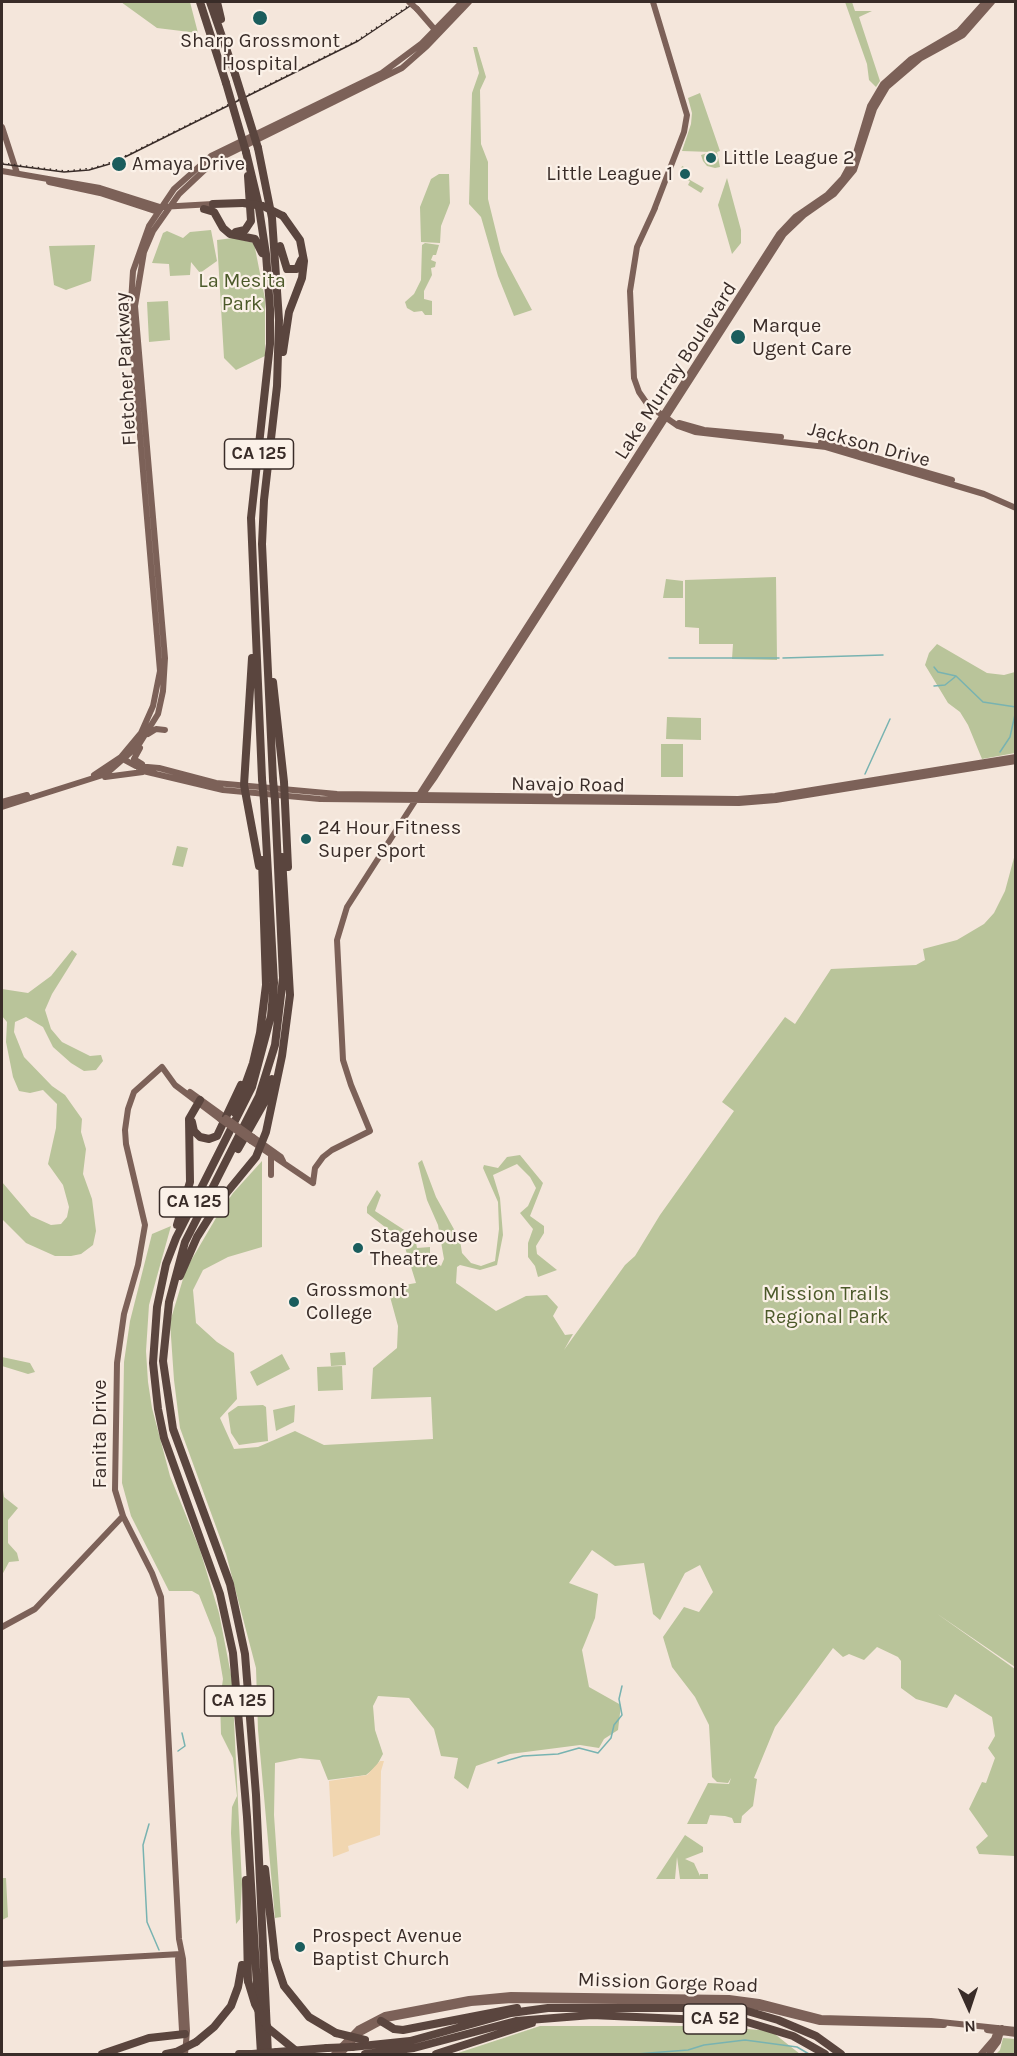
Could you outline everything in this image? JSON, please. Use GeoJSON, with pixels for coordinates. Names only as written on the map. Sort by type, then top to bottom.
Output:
{"type":"FeatureCollection","features":[{"type":"Feature","properties":{"kind":"highway","name":"CA 125"},"geometry":{"type":"LineString","coordinates":[[199,2],[247,153],[266,254],[270,344],[251,519],[254,619],[274,983],[271,1016],[252,1087],[203,1183],[166,1264],[154,1334],[153,1363],[158,1409],[169,1456],[209,1561],[229,1629],[238,1681],[246,1810],[248,1922],[254,1942],[256,2054]]}},
{"type":"Feature","properties":{"kind":"highway","name":"CA 125"},"geometry":{"type":"LineString","coordinates":[[210,2],[258,148],[272,218],[278,287],[278,386],[262,519],[283,964],[280,1018],[273,1053],[259,1096],[185,1242],[169,1302],[163,1361],[168,1407],[186,1471],[230,1584],[241,1632],[249,1684],[268,1937]]}},
{"type":"Feature","properties":{"kind":"highway"},"geometry":{"type":"LineString","coordinates":[[217,2],[228,52]]}},
{"type":"Feature","properties":{"kind":"highway"},"geometry":{"type":"LineString","coordinates":[[247,153],[251,222],[245,230],[231,231],[224,225],[214,206],[243,205],[261,208],[282,218],[300,240],[304,261],[302,278],[289,312],[281,379],[278,386]]}},
{"type":"Feature","properties":{"kind":"highway"},"geometry":{"type":"LineString","coordinates":[[266,187],[272,203],[283,265],[287,269],[295,270],[301,263],[299,244],[282,218]]}},
{"type":"Feature","properties":{"kind":"highway"},"geometry":{"type":"LineString","coordinates":[[204,209],[214,212],[223,228],[230,234],[251,237],[258,242],[270,309]]}},
{"type":"Feature","properties":{"kind":"highway"},"geometry":{"type":"LineString","coordinates":[[254,619],[244,789],[257,851],[264,919]]}},
{"type":"Feature","properties":{"kind":"highway"},"geometry":{"type":"LineString","coordinates":[[169,1302],[197,1238],[219,1203],[262,1146],[284,1042],[290,995],[285,793],[279,721],[266,630]]}},
{"type":"Feature","properties":{"kind":"highway"},"geometry":{"type":"LineString","coordinates":[[275,801],[282,849],[288,935]]}},
{"type":"Feature","properties":{"kind":"highway"},"geometry":{"type":"LineString","coordinates":[[203,1183],[254,1063],[260,1033],[266,985],[264,805]]}},
{"type":"Feature","properties":{"kind":"highway"},"geometry":{"type":"LineString","coordinates":[[201,1103],[193,1118],[193,1129],[200,1137],[211,1139],[221,1131],[260,1033]]}},
{"type":"Feature","properties":{"kind":"highway"},"geometry":{"type":"LineString","coordinates":[[224,1166],[231,1161],[264,1103],[284,1042]]}},
{"type":"Feature","properties":{"kind":"highway"},"geometry":{"type":"LineString","coordinates":[[166,1264],[188,1196],[190,1173],[188,1124],[201,1103]]}},
{"type":"Feature","properties":{"kind":"highway"},"geometry":{"type":"LineString","coordinates":[[246,1810],[247,1974],[255,2004],[268,2028],[300,2055]]}},
{"type":"Feature","properties":{"kind":"highway"},"geometry":{"type":"LineString","coordinates":[[166,2055],[196,2042],[214,2027],[231,2006],[238,1987],[248,1922]]}},
{"type":"Feature","properties":{"kind":"highway"},"geometry":{"type":"LineString","coordinates":[[268,1937],[284,1986],[309,2017],[336,2033],[365,2040],[423,2037]]}},
{"type":"Feature","properties":{"kind":"highway"},"geometry":{"type":"LineString","coordinates":[[268,1937],[267,2033],[272,2054]]}},
{"type":"Feature","properties":{"kind":"highway"},"geometry":{"type":"LineString","coordinates":[[383,2019],[392,2028],[407,2029],[501,2009],[537,2006],[548,2008]]}},
{"type":"Feature","properties":{"kind":"highway","name":"CA 52"},"geometry":{"type":"LineString","coordinates":[[239,2055],[384,2045],[511,2013],[548,2008],[728,2009],[778,2020],[827,2044],[841,2055]]}},
{"type":"Feature","properties":{"kind":"highway"},"geometry":{"type":"LineString","coordinates":[[436,2055],[525,2025],[562,2016]]}},
{"type":"Feature","properties":{"kind":"highway","name":"CA 52"},"geometry":{"type":"LineString","coordinates":[[365,2055],[414,2048],[497,2026],[562,2016],[723,2019],[763,2026],[793,2036],[825,2055]]}},
{"type":"Feature","properties":{"kind":"highway"},"geometry":{"type":"LineString","coordinates":[[408,2055],[497,2026]]}},
{"type":"Feature","properties":{"kind":"highway"},"geometry":{"type":"LineString","coordinates":[[102,2055],[149,2038],[185,2034]]}},
{"type":"Feature","properties":{"kind":"main road"},"geometry":{"type":"LineString","coordinates":[[410,2],[437,32]]}},
{"type":"Feature","properties":{"kind":"main road","name":"Fletcher Parkway"},"geometry":{"type":"LineString","coordinates":[[437,32],[462,2]]}},
{"type":"Feature","properties":{"kind":"main road","name":"Fletcher Parkway"},"geometry":{"type":"LineString","coordinates":[[144,733],[153,706],[160,671],[141,454],[133,449],[140,442],[130,327],[130,287],[138,250],[162,210],[188,183],[214,161],[402,68],[469,2]]}},
{"type":"Feature","properties":{"kind":"main road","name":"Jackson Drive"},"geometry":{"type":"LineString","coordinates":[[637,252],[682,138],[687,115],[653,2]]}},
{"type":"Feature","properties":{"kind":"main road","name":"Lake Murray Boulevard"},"geometry":{"type":"LineString","coordinates":[[664,416],[779,234],[795,217],[827,195],[843,178],[855,156],[870,106],[888,82],[919,54],[959,31],[985,2]]}},
{"type":"Feature","properties":{"kind":"main road","name":"Lake Murray Boulevard"},"geometry":{"type":"LineString","coordinates":[[282,1161],[313,1183],[315,1168],[323,1157],[338,1146],[370,1131],[343,1060],[337,940],[346,907],[417,797],[425,791],[584,540],[784,234],[804,215],[834,194],[854,170],[860,158],[874,109],[888,82],[921,59],[963,35],[992,2]]}},
{"type":"Feature","properties":{"kind":"main road"},"geometry":{"type":"LineString","coordinates":[[2,127],[17,173]]}},
{"type":"Feature","properties":{"kind":"main road"},"geometry":{"type":"LineString","coordinates":[[2,171],[100,193],[162,210],[204,209],[214,206]]}},
{"type":"Feature","properties":{"kind":"main road"},"geometry":{"type":"LineString","coordinates":[[162,210],[214,206]]}},
{"type":"Feature","properties":{"kind":"main road","name":"Jackson Drive"},"geometry":{"type":"LineString","coordinates":[[655,208],[637,252],[630,297],[634,378],[645,401],[685,429],[703,434],[826,447],[984,494],[1016,508]]}},
{"type":"Feature","properties":{"kind":"main road","name":"Fletcher Parkway"},"geometry":{"type":"LineString","coordinates":[[2,805],[39,796],[106,774],[123,759],[158,714],[165,677],[165,658],[135,306],[144,252],[162,210]]}},
{"type":"Feature","properties":{"kind":"main road"},"geometry":{"type":"LineString","coordinates":[[638,226],[647,224]]}},
{"type":"Feature","properties":{"kind":"main road"},"geometry":{"type":"LineString","coordinates":[[704,333],[710,341]]}},
{"type":"Feature","properties":{"kind":"main road","name":"Jackson Drive"},"geometry":{"type":"LineString","coordinates":[[675,423],[704,430],[832,444],[986,491],[1016,504]]}},
{"type":"Feature","properties":{"kind":"main road"},"geometry":{"type":"LineString","coordinates":[[153,517],[159,499]]}},
{"type":"Feature","properties":{"kind":"main road","name":"Lake Murray Boulevard"},"geometry":{"type":"LineString","coordinates":[[468,722],[470,712],[584,540]]}},
{"type":"Feature","properties":{"kind":"main road"},"geometry":{"type":"LineString","coordinates":[[130,733],[165,730],[159,724],[158,714]]}},
{"type":"Feature","properties":{"kind":"main road"},"geometry":{"type":"LineString","coordinates":[[144,733],[134,759],[137,763],[151,769]]}},
{"type":"Feature","properties":{"kind":"main road","name":"Navajo Road"},"geometry":{"type":"LineString","coordinates":[[285,793],[360,797],[486,795],[752,798],[1016,758]]}},
{"type":"Feature","properties":{"kind":"main road","name":"Navajo Road"},"geometry":{"type":"LineString","coordinates":[[123,759],[136,766],[244,789],[336,800],[387,795],[470,800],[753,803],[985,766],[1016,758]]}},
{"type":"Feature","properties":{"kind":"main road","name":"Fletcher Parkway"},"geometry":{"type":"LineString","coordinates":[[2,805],[91,776],[123,759]]}},
{"type":"Feature","properties":{"kind":"main road"},"geometry":{"type":"LineString","coordinates":[[93,779],[151,769]]}},
{"type":"Feature","properties":{"kind":"main road"},"geometry":{"type":"LineString","coordinates":[[39,796],[46,790]]}},
{"type":"Feature","properties":{"kind":"main road"},"geometry":{"type":"LineString","coordinates":[[470,800],[483,799],[486,795]]}},
{"type":"Feature","properties":{"kind":"main road","name":"Fanita Drive"},"geometry":{"type":"LineString","coordinates":[[185,2055],[186,2006],[181,1954],[161,1597],[152,1573],[123,1516],[116,1495],[115,1475],[117,1363],[124,1314],[138,1265],[145,1224],[126,1144],[125,1124],[134,1092],[162,1067],[174,1082],[201,1103]]}},
{"type":"Feature","properties":{"kind":"main road"},"geometry":{"type":"LineString","coordinates":[[201,1103],[281,1157],[282,1161]]}},
{"type":"Feature","properties":{"kind":"main road"},"geometry":{"type":"LineString","coordinates":[[262,1146],[282,1161]]}},
{"type":"Feature","properties":{"kind":"main road"},"geometry":{"type":"LineString","coordinates":[[271,1155],[271,1175]]}},
{"type":"Feature","properties":{"kind":"main road"},"geometry":{"type":"LineString","coordinates":[[2,1627],[35,1609],[123,1516]]}},
{"type":"Feature","properties":{"kind":"main road"},"geometry":{"type":"LineString","coordinates":[[2,1964],[181,1954]]}},
{"type":"Feature","properties":{"kind":"main road","name":"Mission Gorge Road"},"geometry":{"type":"LineString","coordinates":[[334,2055],[346,2039],[383,2019],[429,2008],[489,1999],[534,1997],[729,2002],[768,2009],[809,2021],[1016,2030]]}},
{"type":"Feature","properties":{"kind":"main road","name":"Mission Gorge Road"},"geometry":{"type":"LineString","coordinates":[[577,1998],[729,1998],[770,2004],[810,2016],[949,2022],[1016,2034]]}},
{"type":"Feature","properties":{"kind":"main road","name":"Mission Gorge Road"},"geometry":{"type":"LineString","coordinates":[[341,2055],[360,2033],[383,2019],[429,2008]]}},
{"type":"Feature","properties":{"kind":"main road"},"geometry":{"type":"LineString","coordinates":[[877,2024],[888,2020]]}},
{"type":"Feature","properties":{"kind":"main road"},"geometry":{"type":"LineString","coordinates":[[981,2055],[999,2030]]}},
{"type":"Feature","properties":{"kind":"main road"},"geometry":{"type":"LineString","coordinates":[[989,2055],[995,2047],[999,2030]]}},
{"type":"Feature","properties":{"kind":"green space"},"geometry":{"type":"Polygon","coordinates":[[[121,2],[190,2],[198,33],[157,28],[121,2]]]}},
{"type":"Feature","properties":{"kind":"green space"},"geometry":{"type":"Polygon","coordinates":[[[845,2],[852,2],[855,11],[872,11],[859,17],[880,81],[876,87],[869,80],[867,64],[845,2]]]}},
{"type":"Feature","properties":{"kind":"green space"},"geometry":{"type":"Polygon","coordinates":[[[473,47],[477,47],[486,77],[480,90],[481,144],[488,162],[488,199],[501,252],[532,310],[514,316],[498,276],[481,217],[469,204],[472,93],[479,73],[473,47]]]}},
{"type":"Feature","properties":{"kind":"green space"},"geometry":{"type":"Polygon","coordinates":[[[700,93],[720,151],[717,152],[720,167],[707,166],[703,161],[701,155],[711,152],[682,151],[691,124],[692,113],[688,98],[700,93]]]}},
{"type":"Feature","properties":{"kind":"green space"},"geometry":{"type":"Polygon","coordinates":[[[682,166],[690,170],[690,180],[704,188],[701,193],[688,185],[690,181],[679,177],[682,166]]]}},
{"type":"Feature","properties":{"kind":"green space"},"geometry":{"type":"Polygon","coordinates":[[[439,174],[449,174],[450,203],[441,226],[440,243],[421,242],[420,207],[431,179],[439,174]]]}},
{"type":"Feature","properties":{"kind":"green space"},"geometry":{"type":"Polygon","coordinates":[[[727,178],[741,230],[741,243],[732,254],[718,205],[727,178]]]}},
{"type":"Feature","properties":{"kind":"green space"},"geometry":{"type":"Polygon","coordinates":[[[211,230],[217,261],[200,273],[191,262],[190,275],[170,276],[169,264],[152,263],[163,233],[167,231],[183,238],[190,232],[211,230]]]}},
{"type":"Feature","properties":{"kind":"green space","name":"La Mesita Park"},"geometry":{"type":"Polygon","coordinates":[[[233,238],[254,243],[265,299],[265,356],[236,370],[224,358],[217,240],[233,238]]]}},
{"type":"Feature","properties":{"kind":"green space"},"geometry":{"type":"Polygon","coordinates":[[[425,243],[439,245],[436,255],[433,255],[431,260],[436,262],[435,267],[431,268],[432,275],[424,291],[424,299],[432,301],[432,315],[425,315],[422,311],[414,312],[407,308],[405,302],[414,294],[421,280],[422,245],[425,243]]]}},
{"type":"Feature","properties":{"kind":"green space"},"geometry":{"type":"Polygon","coordinates":[[[95,245],[91,281],[66,290],[54,285],[49,246],[95,245]]]}},
{"type":"Feature","properties":{"kind":"green space"},"geometry":{"type":"Polygon","coordinates":[[[168,301],[170,340],[149,342],[147,302],[168,301]]]}},
{"type":"Feature","properties":{"kind":"green space"},"geometry":{"type":"Polygon","coordinates":[[[776,577],[777,660],[732,659],[733,644],[699,644],[699,628],[685,627],[685,580],[776,577]]]}},
{"type":"Feature","properties":{"kind":"green space"},"geometry":{"type":"Polygon","coordinates":[[[666,579],[683,581],[683,598],[663,598],[666,579]]]}},
{"type":"Feature","properties":{"kind":"green space"},"geometry":{"type":"Polygon","coordinates":[[[937,644],[987,673],[1004,675],[1015,672],[1015,753],[982,759],[968,725],[960,712],[948,703],[925,665],[929,653],[937,644]]]}},
{"type":"Feature","properties":{"kind":"green space"},"geometry":{"type":"Polygon","coordinates":[[[667,717],[701,718],[701,740],[666,739],[667,717]]]}},
{"type":"Feature","properties":{"kind":"green space"},"geometry":{"type":"Polygon","coordinates":[[[661,744],[683,744],[683,777],[661,777],[661,744]]]}},
{"type":"Feature","properties":{"kind":"green space"},"geometry":{"type":"Polygon","coordinates":[[[177,846],[188,848],[183,867],[172,865],[177,846]]]}},
{"type":"Feature","properties":{"kind":"green space","name":"Mission Trails Regional Park"},"geometry":{"type":"Polygon","coordinates":[[[1015,854],[1015,1667],[936,1613],[1015,1669],[1015,1856],[979,1854],[976,1847],[988,1836],[969,1809],[982,1782],[986,1783],[995,1758],[988,1748],[995,1736],[992,1717],[955,1694],[947,1708],[916,1699],[901,1688],[901,1661],[898,1657],[877,1647],[864,1660],[849,1654],[843,1657],[833,1648],[775,1727],[754,1778],[757,1779],[753,1806],[742,1816],[741,1823],[734,1823],[732,1818],[725,1816],[710,1815],[707,1824],[687,1824],[708,1783],[729,1784],[731,1778],[728,1783],[717,1782],[712,1777],[709,1725],[695,1697],[672,1667],[663,1637],[684,1607],[699,1612],[713,1592],[700,1565],[685,1573],[660,1620],[653,1614],[644,1563],[615,1566],[592,1550],[569,1583],[598,1594],[595,1618],[582,1650],[589,1687],[621,1705],[618,1730],[604,1739],[599,1748],[580,1745],[510,1754],[476,1766],[468,1789],[454,1778],[458,1758],[441,1756],[434,1729],[409,1698],[378,1696],[373,1706],[375,1730],[383,1754],[376,1767],[366,1775],[328,1780],[320,1760],[300,1758],[275,1763],[274,1815],[281,1917],[275,1918],[258,1730],[256,1668],[226,1554],[180,1428],[170,1322],[186,1269],[233,1193],[262,1161],[262,1247],[228,1257],[203,1270],[193,1290],[196,1323],[217,1342],[234,1353],[237,1399],[220,1418],[234,1449],[258,1447],[295,1431],[324,1445],[433,1439],[431,1397],[371,1399],[373,1368],[397,1348],[398,1326],[389,1293],[393,1287],[416,1283],[403,1241],[367,1213],[367,1207],[377,1190],[381,1195],[375,1211],[415,1237],[417,1248],[430,1247],[430,1259],[441,1266],[444,1259],[438,1225],[427,1200],[418,1163],[422,1160],[436,1197],[460,1240],[462,1253],[471,1263],[481,1266],[495,1261],[499,1229],[498,1202],[483,1168],[484,1165],[498,1168],[507,1157],[520,1155],[543,1183],[530,1216],[544,1226],[544,1233],[536,1246],[537,1254],[557,1270],[538,1277],[535,1266],[528,1257],[528,1243],[533,1229],[520,1213],[528,1206],[536,1188],[530,1177],[517,1164],[493,1175],[500,1198],[503,1235],[497,1265],[480,1270],[460,1265],[457,1267],[456,1283],[496,1311],[526,1296],[547,1295],[558,1307],[553,1316],[565,1335],[573,1334],[564,1350],[625,1265],[635,1256],[660,1215],[734,1111],[722,1102],[785,1017],[795,1024],[831,969],[916,965],[925,960],[923,949],[957,940],[984,924],[994,913],[1005,891],[1015,854]]]}},
{"type":"Feature","properties":{"kind":"green space"},"geometry":{"type":"Polygon","coordinates":[[[72,950],[77,954],[52,994],[45,1010],[51,1029],[62,1042],[90,1056],[101,1055],[103,1061],[96,1070],[84,1071],[53,1047],[43,1027],[26,1017],[15,1022],[14,1032],[24,1057],[52,1086],[65,1095],[82,1119],[81,1132],[86,1149],[83,1174],[92,1199],[96,1231],[93,1245],[81,1254],[55,1256],[26,1243],[2,1219],[2,1182],[31,1216],[51,1225],[61,1224],[67,1217],[69,1207],[63,1185],[48,1164],[56,1128],[57,1104],[43,1090],[30,1093],[19,1091],[13,1077],[6,1042],[7,1022],[2,1016],[2,989],[28,993],[51,976],[72,950]]]}},
{"type":"Feature","properties":{"kind":"green space"},"geometry":{"type":"Polygon","coordinates":[[[171,1226],[149,1305],[146,1351],[148,1382],[152,1408],[170,1476],[200,1550],[219,1613],[232,1680],[242,1884],[240,1919],[236,1924],[231,1833],[232,1807],[237,1796],[233,1758],[221,1734],[220,1700],[223,1679],[216,1638],[199,1595],[192,1591],[169,1591],[131,1516],[122,1483],[124,1362],[130,1321],[152,1234],[171,1226]]]}},
{"type":"Feature","properties":{"kind":"green space"},"geometry":{"type":"Polygon","coordinates":[[[345,1352],[346,1365],[331,1366],[330,1353],[345,1352]]]}},
{"type":"Feature","properties":{"kind":"green space"},"geometry":{"type":"Polygon","coordinates":[[[282,1354],[290,1369],[257,1386],[250,1372],[282,1354]]]}},
{"type":"Feature","properties":{"kind":"green space"},"geometry":{"type":"Polygon","coordinates":[[[2,1357],[30,1363],[35,1372],[28,1374],[2,1366],[2,1357]]]}},
{"type":"Feature","properties":{"kind":"green space"},"geometry":{"type":"Polygon","coordinates":[[[342,1366],[343,1390],[318,1391],[317,1367],[342,1366]]]}},
{"type":"Feature","properties":{"kind":"green space"},"geometry":{"type":"Polygon","coordinates":[[[263,1405],[266,1407],[268,1441],[239,1445],[231,1433],[228,1413],[238,1406],[263,1405]]]}},
{"type":"Feature","properties":{"kind":"green space"},"geometry":{"type":"Polygon","coordinates":[[[295,1405],[294,1422],[276,1431],[273,1410],[295,1405]]]}},
{"type":"Feature","properties":{"kind":"green space"},"geometry":{"type":"Polygon","coordinates":[[[2,1484],[4,1497],[18,1508],[8,1520],[8,1543],[17,1553],[19,1561],[9,1562],[2,1575],[2,1484]]]}},
{"type":"Feature","properties":{"kind":"green space"},"geometry":{"type":"Polygon","coordinates":[[[685,1835],[703,1847],[703,1852],[685,1859],[694,1863],[700,1876],[700,1874],[708,1874],[708,1879],[680,1879],[677,1857],[675,1879],[656,1879],[685,1835]]]}},
{"type":"Feature","properties":{"kind":"green space"},"geometry":{"type":"Polygon","coordinates":[[[2,1878],[6,1878],[8,1917],[2,1920],[2,1878]]]}},
{"type":"Feature","properties":{"kind":"green space"},"geometry":{"type":"Polygon","coordinates":[[[540,2026],[712,2026],[771,2031],[800,2054],[455,2054],[540,2026]]]}},
{"type":"Feature","properties":{"kind":"green space"},"geometry":{"type":"Polygon","coordinates":[[[1003,2038],[1015,2039],[1015,2054],[996,2054],[1000,2050],[1003,2038]]]}},
{"type":"Feature","properties":{"kind":"sand"},"geometry":{"type":"Polygon","coordinates":[[[380,1761],[384,1761],[381,1771],[380,1835],[348,1846],[349,1851],[333,1857],[329,1781],[367,1775],[380,1761]]]}},
{"type":"Feature","properties":{"kind":"waterway"},"geometry":{"type":"LineString","coordinates":[[783,658],[883,655]]}},
{"type":"Feature","properties":{"kind":"waterway"},"geometry":{"type":"LineString","coordinates":[[669,658],[779,658]]}},
{"type":"Feature","properties":{"kind":"waterway"},"geometry":{"type":"LineString","coordinates":[[934,667],[938,672],[956,676],[983,702],[1016,707]]}},
{"type":"Feature","properties":{"kind":"waterway"},"geometry":{"type":"LineString","coordinates":[[934,686],[945,685],[955,677]]}},
{"type":"Feature","properties":{"kind":"waterway"},"geometry":{"type":"LineString","coordinates":[[1000,752],[1010,737],[1016,710]]}},
{"type":"Feature","properties":{"kind":"waterway"},"geometry":{"type":"LineString","coordinates":[[865,774],[890,719]]}},
{"type":"Feature","properties":{"kind":"waterway"},"geometry":{"type":"LineString","coordinates":[[498,1763],[523,1756],[558,1754],[579,1748],[598,1753],[611,1738],[614,1725],[622,1715],[619,1699],[622,1686]]}},
{"type":"Feature","properties":{"kind":"waterway"},"geometry":{"type":"LineString","coordinates":[[178,1751],[185,1746],[182,1733]]}},
{"type":"Feature","properties":{"kind":"waterway"},"geometry":{"type":"LineString","coordinates":[[149,1824],[143,1845],[147,1922],[159,1950]]}},
{"type":"Feature","properties":{"kind":"waterway"},"geometry":{"type":"LineString","coordinates":[[636,2054],[688,2050],[704,2045],[745,2040],[797,2047],[809,2054]]}},
{"type":"Feature","properties":{"kind":"tram line"},"geometry":{"type":"LineString","coordinates":[[2,164],[64,172],[89,170],[113,163],[358,41],[416,2]]}},
{"type":"Feature","properties":{"kind":"railway"},"geometry":{"type":"LineString","coordinates":[[2,163],[66,171],[93,168],[115,161],[356,41],[414,2]]}},
{"type":"Feature","properties":{"kind":"place","name":"Sharp Grossmont Hospital"},"geometry":{"type":"Point","coordinates":[260,18]}},
{"type":"Feature","properties":{"kind":"place","name":"Little League 2"},"geometry":{"type":"Point","coordinates":[711,158]}},
{"type":"Feature","properties":{"kind":"place","name":"Amaya Drive"},"geometry":{"type":"Point","coordinates":[119,164]}},
{"type":"Feature","properties":{"kind":"place","name":"Little League 1"},"geometry":{"type":"Point","coordinates":[685,174]}},
{"type":"Feature","properties":{"kind":"place","name":"Marque Ugent Care"},"geometry":{"type":"Point","coordinates":[738,337]}},
{"type":"Feature","properties":{"kind":"place","name":"24 Hour Fitness Super Sport"},"geometry":{"type":"Point","coordinates":[306,839]}},
{"type":"Feature","properties":{"kind":"place","name":"Stagehouse Theatre"},"geometry":{"type":"Point","coordinates":[358,1248]}},
{"type":"Feature","properties":{"kind":"place","name":"Grossmont College"},"geometry":{"type":"Point","coordinates":[294,1302]}},
{"type":"Feature","properties":{"kind":"place","name":"Prospect Avenue Baptist Church"},"geometry":{"type":"Point","coordinates":[300,1947]}}]}
